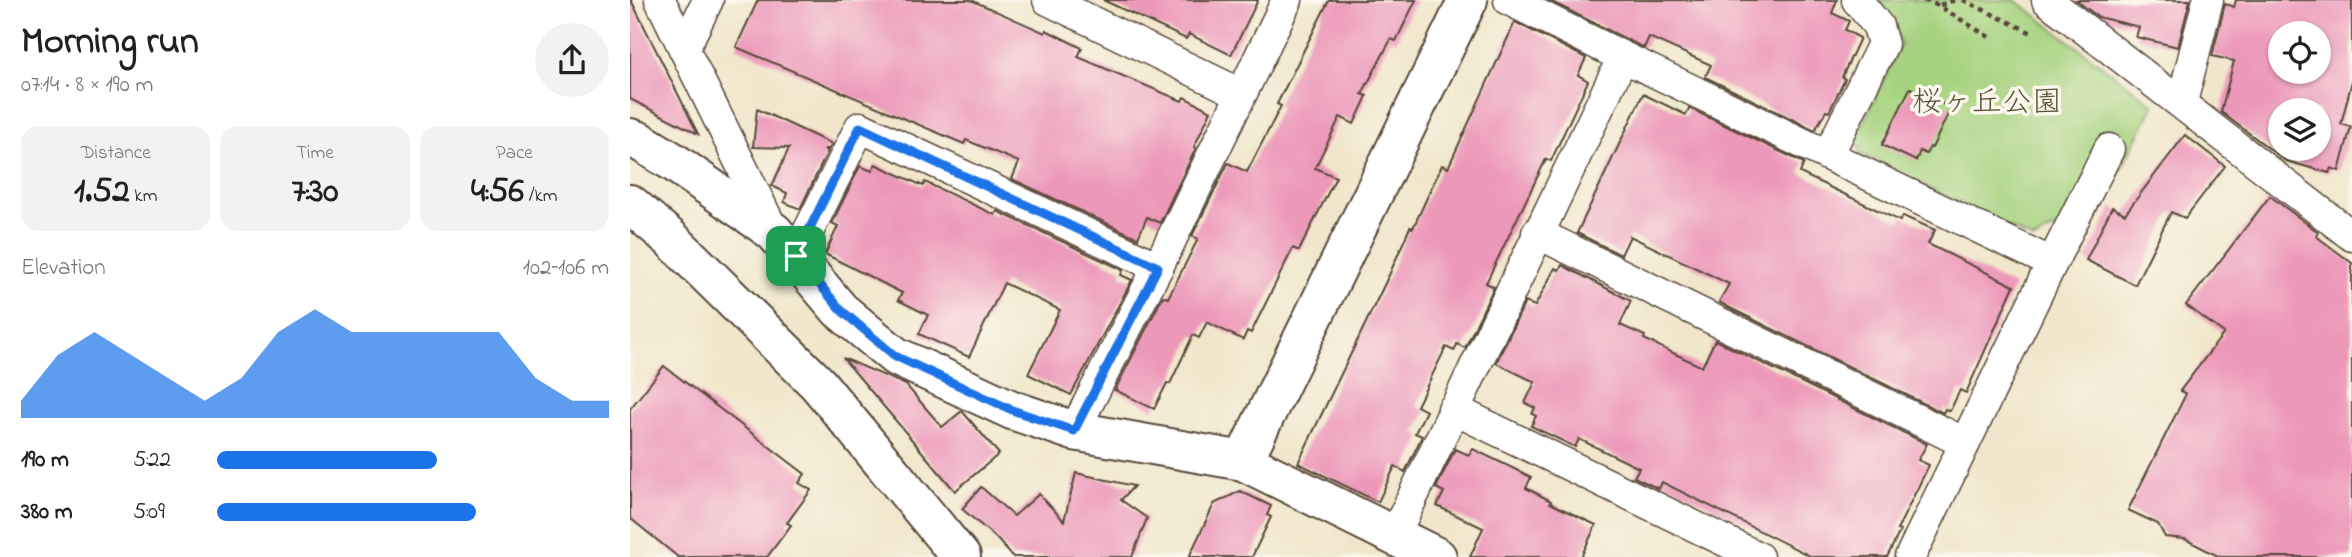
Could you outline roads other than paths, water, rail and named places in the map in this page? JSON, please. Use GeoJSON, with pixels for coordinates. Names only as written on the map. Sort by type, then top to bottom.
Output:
{"type":"FeatureCollection","features":[{"type":"Feature","properties":{"kind":"street"},"geometry":{"type":"LineString","coordinates":[[660,0],[785,244],[841,310],[895,356],[1012,410],[1074,431],[1243,461],[1437,557]]}},
{"type":"Feature","properties":{"kind":"street"},"geometry":{"type":"LineString","coordinates":[[684,49],[708,0]]}},
{"type":"Feature","properties":{"kind":"street"},"geometry":{"type":"LineString","coordinates":[[1048,0],[1241,94]]}},
{"type":"Feature","properties":{"kind":"street"},"geometry":{"type":"LineString","coordinates":[[1074,431],[1158,267],[1287,0]]}},
{"type":"Feature","properties":{"kind":"street"},"geometry":{"type":"LineString","coordinates":[[1243,461],[1468,0]]}},
{"type":"Feature","properties":{"kind":"street"},"geometry":{"type":"LineString","coordinates":[[1509,0],[2052,263]]}},
{"type":"Feature","properties":{"kind":"street"},"geometry":{"type":"LineString","coordinates":[[1828,155],[1883,44],[1878,26],[1857,0]]}},
{"type":"Feature","properties":{"kind":"street"},"geometry":{"type":"LineString","coordinates":[[2047,0],[2351,228]]}},
{"type":"Feature","properties":{"kind":"street"},"geometry":{"type":"LineString","coordinates":[[2182,102],[2208,0]]}},
{"type":"Feature","properties":{"kind":"street"},"geometry":{"type":"LineString","coordinates":[[1394,536],[1623,57]]}},
{"type":"Feature","properties":{"kind":"street"},"geometry":{"type":"LineString","coordinates":[[785,244],[860,127],[1158,267]]}},
{"type":"Feature","properties":{"kind":"street"},"geometry":{"type":"LineString","coordinates":[[630,138],[675,163],[785,244]]}},
{"type":"Feature","properties":{"kind":"street"},"geometry":{"type":"LineString","coordinates":[[1910,557],[2109,149]]}},
{"type":"Feature","properties":{"kind":"street"},"geometry":{"type":"LineString","coordinates":[[630,204],[670,239],[818,384],[961,557]]}},
{"type":"Feature","properties":{"kind":"street"},"geometry":{"type":"LineString","coordinates":[[1537,233],[1965,443]]}},
{"type":"Feature","properties":{"kind":"street"},"geometry":{"type":"LineString","coordinates":[[1453,409],[1758,557]]}},
{"type":"Feature","properties":{"kind":"park label","name":"桜ヶ丘公園"},"geometry":{"type":"Point","coordinates":[1987,104]}}]}
